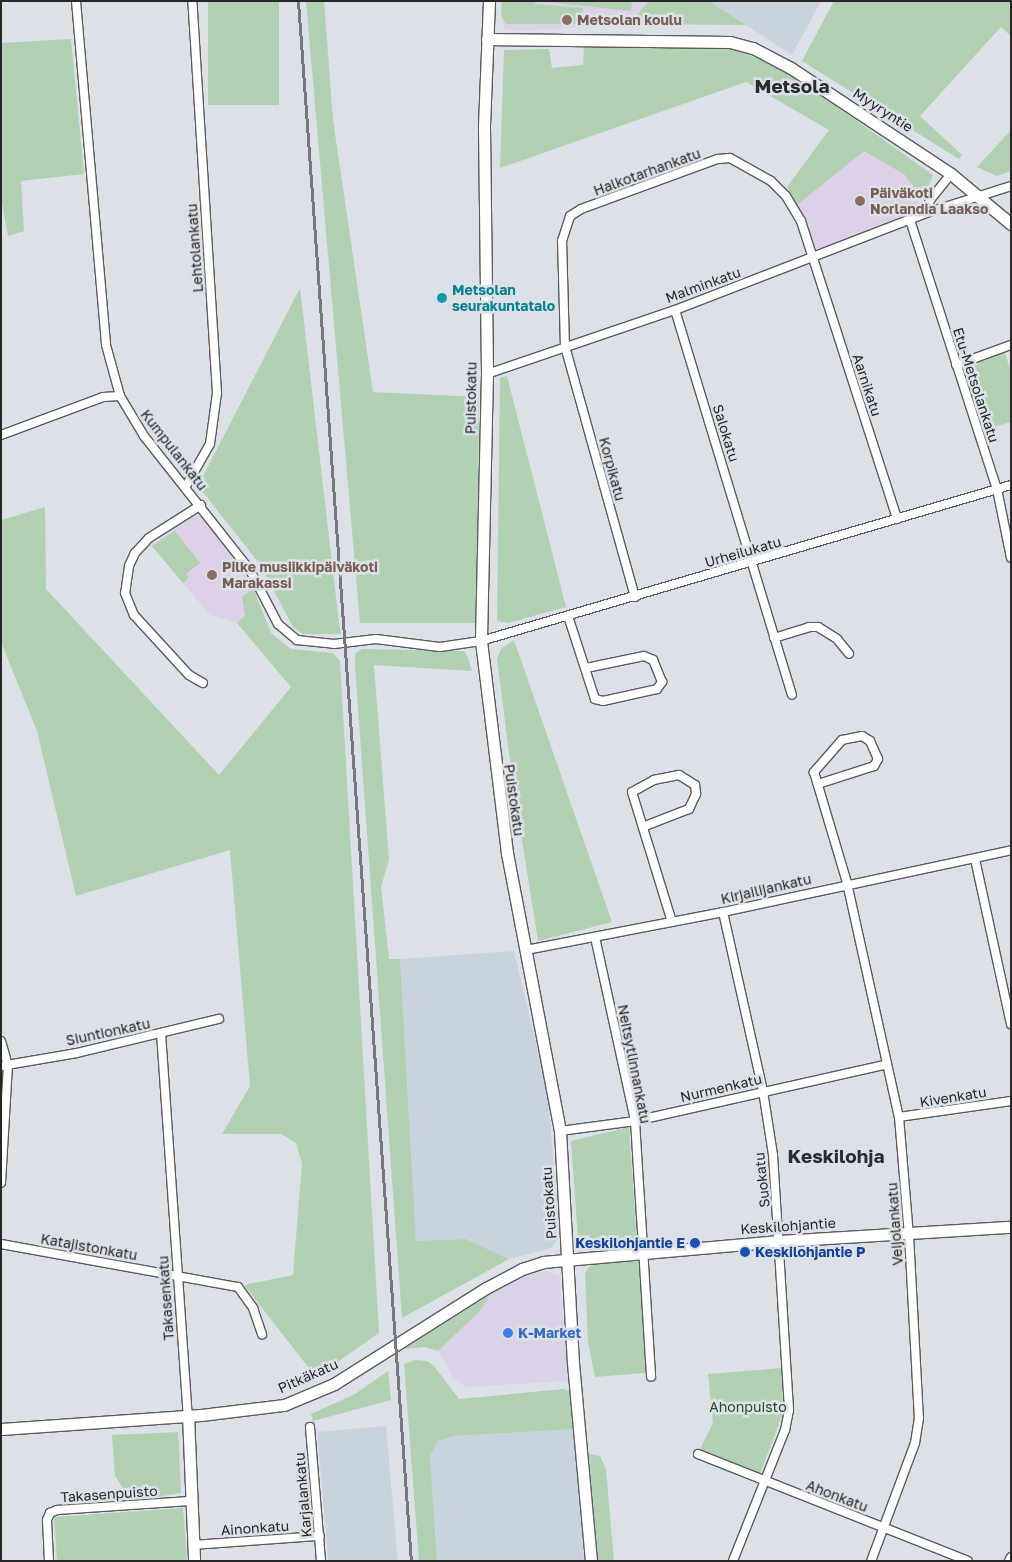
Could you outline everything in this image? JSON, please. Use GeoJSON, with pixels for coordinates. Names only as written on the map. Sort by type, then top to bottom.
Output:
{"type":"FeatureCollection","features":[{"type":"Feature","properties":{"kind":"street","name":"Kumpulankatu"},"geometry":{"type":"LineString","coordinates":[[76,1],[106,345],[120,396],[144,436],[186,486],[250,570],[278,624],[297,640],[334,644],[376,639],[440,647],[482,641]]}},
{"type":"Feature","properties":{"kind":"street","name":"Lehtolankatu"},"geometry":{"type":"LineString","coordinates":[[186,486],[210,444],[217,392],[192,1]]}},
{"type":"Feature","properties":{"kind":"street","name":"Puistokatu"},"geometry":{"type":"LineString","coordinates":[[489,1],[484,128],[487,374],[482,641],[497,789],[560,1131],[567,1258],[591,1561]]}},
{"type":"Feature","properties":{"kind":"street","name":"Myyryntie"},"geometry":{"type":"LineString","coordinates":[[487,39],[730,42],[753,48],[791,68],[951,174],[981,196],[1011,224]]}},
{"type":"Feature","properties":{"kind":"street","name":"Halkotarhankatu"},"geometry":{"type":"LineString","coordinates":[[565,347],[562,241],[570,216],[718,159],[730,158],[744,164],[771,180],[781,190],[800,221],[813,258]]}},
{"type":"Feature","properties":{"kind":"street"},"geometry":{"type":"LineString","coordinates":[[926,213],[930,200],[951,174]]}},
{"type":"Feature","properties":{"kind":"street","name":"Malminkatu"},"geometry":{"type":"LineString","coordinates":[[487,374],[674,310],[926,213],[1011,186]]}},
{"type":"Feature","properties":{"kind":"street","name":"Etu-Metsolankatu"},"geometry":{"type":"LineString","coordinates":[[910,220],[997,489],[1011,558]]}},
{"type":"Feature","properties":{"kind":"street","name":"Aarnikatu"},"geometry":{"type":"LineString","coordinates":[[813,258],[897,519]]}},
{"type":"Feature","properties":{"kind":"street","name":"Salokatu"},"geometry":{"type":"LineString","coordinates":[[674,310],[792,695]]}},
{"type":"Feature","properties":{"kind":"street"},"geometry":{"type":"LineString","coordinates":[[956,365],[1011,345]]}},
{"type":"Feature","properties":{"kind":"street","name":"Korpikatu"},"geometry":{"type":"LineString","coordinates":[[565,347],[635,597]]}},
{"type":"Feature","properties":{"kind":"street"},"geometry":{"type":"LineString","coordinates":[[1,435],[103,397],[120,396]]}},
{"type":"Feature","properties":{"kind":"street","name":"Urheilukatu"},"geometry":{"type":"LineString","coordinates":[[482,641],[753,563],[1011,485]]}},
{"type":"Feature","properties":{"kind":"street"},"geometry":{"type":"LineString","coordinates":[[201,506],[149,538],[135,552],[128,566],[125,593],[134,615],[189,675],[203,683]]}},
{"type":"Feature","properties":{"kind":"street"},"geometry":{"type":"LineString","coordinates":[[568,616],[595,699],[603,701],[657,689],[662,682],[652,660],[644,656],[586,668]]}},
{"type":"Feature","properties":{"kind":"street"},"geometry":{"type":"LineString","coordinates":[[774,638],[810,626],[818,627],[837,639],[848,654]]}},
{"type":"Feature","properties":{"kind":"street"},"geometry":{"type":"LineString","coordinates":[[862,736],[870,741],[878,759],[874,766],[818,784],[814,772],[842,740],[862,736]]}},
{"type":"Feature","properties":{"kind":"street"},"geometry":{"type":"LineString","coordinates":[[645,826],[689,810],[696,794],[694,785],[679,774],[654,780],[632,792],[645,826],[672,922]]}},
{"type":"Feature","properties":{"kind":"street","name":"Veijolankatu"},"geometry":{"type":"LineString","coordinates":[[818,784],[847,883],[899,1117],[909,1234],[919,1418],[915,1443],[871,1561]]}},
{"type":"Feature","properties":{"kind":"street","name":"Kirjailijankatu"},"geometry":{"type":"LineString","coordinates":[[526,950],[723,912],[847,883],[975,859],[1011,850]]}},
{"type":"Feature","properties":{"kind":"street"},"geometry":{"type":"LineString","coordinates":[[975,859],[1011,1024]]}},
{"type":"Feature","properties":{"kind":"street","name":"Suokatu"},"geometry":{"type":"LineString","coordinates":[[723,912],[763,1091],[773,1155],[780,1241],[789,1410],[785,1430],[763,1481],[734,1561]]}},
{"type":"Feature","properties":{"kind":"street","name":"Neitsytlinnankatu"},"geometry":{"type":"LineString","coordinates":[[595,938],[636,1121],[651,1376]]}},
{"type":"Feature","properties":{"kind":"street","name":"Siuntionkatu"},"geometry":{"type":"LineString","coordinates":[[5,1065],[161,1033],[218,1019]]}},
{"type":"Feature","properties":{"kind":"street","name":"Takasenkatu"},"geometry":{"type":"LineString","coordinates":[[161,1033],[180,1277],[194,1561]]}},
{"type":"Feature","properties":{"kind":"street"},"geometry":{"type":"LineString","coordinates":[[1,1042],[5,1065],[1,1183]]}},
{"type":"Feature","properties":{"kind":"street","name":"Nurmenkatu"},"geometry":{"type":"LineString","coordinates":[[560,1131],[636,1121],[887,1064]]}},
{"type":"Feature","properties":{"kind":"street","name":"Kivenkatu"},"geometry":{"type":"LineString","coordinates":[[899,1117],[1011,1100]]}},
{"type":"Feature","properties":{"kind":"street","name":"Keskilohjantie"},"geometry":{"type":"LineString","coordinates":[[567,1258],[780,1241],[1011,1227]]}},
{"type":"Feature","properties":{"kind":"street","name":"Katajistonkatu"},"geometry":{"type":"LineString","coordinates":[[1,1244],[238,1287],[253,1308],[262,1334]]}},
{"type":"Feature","properties":{"kind":"street","name":"Pitkäkatu"},"geometry":{"type":"LineString","coordinates":[[1,1429],[284,1406],[334,1384],[522,1269],[567,1258]]}},
{"type":"Feature","properties":{"kind":"street","name":"Karjalankatu"},"geometry":{"type":"LineString","coordinates":[[310,1427],[321,1561]]}},
{"type":"Feature","properties":{"kind":"street","name":"Ahonkatu"},"geometry":{"type":"LineString","coordinates":[[698,1454],[968,1561]]}},
{"type":"Feature","properties":{"kind":"street","name":"Takasenpuisto"},"geometry":{"type":"LineString","coordinates":[[49,1561],[47,1520],[50,1513],[57,1510],[190,1501]]}},
{"type":"Feature","properties":{"kind":"street","name":"Ainonkatu"},"geometry":{"type":"LineString","coordinates":[[193,1545],[320,1536]]}},
{"type":"Feature","properties":{"kind":"shaded area","name":"Metsolan koulu"},"geometry":{"type":"Polygon","coordinates":[[[501,1],[649,1],[629,24],[517,31],[504,28],[501,1]]]}},
{"type":"Feature","properties":{"kind":"shaded area"},"geometry":{"type":"Polygon","coordinates":[[[709,1],[821,1],[792,55],[709,1]]]}},
{"type":"Feature","properties":{"kind":"shaded area","name":"Päiväkoti Norlandia Laakso"},"geometry":{"type":"Polygon","coordinates":[[[864,150],[904,174],[922,198],[907,215],[827,249],[819,249],[813,245],[797,205],[864,150]]]}},
{"type":"Feature","properties":{"kind":"shaded area","name":"Pilke musiikkipäiväkoti Marakassi"},"geometry":{"type":"Polygon","coordinates":[[[199,513],[243,568],[253,588],[242,597],[245,617],[237,623],[210,615],[151,545],[199,513]]]}},
{"type":"Feature","properties":{"kind":"shaded area"},"geometry":{"type":"Polygon","coordinates":[[[514,951],[548,1094],[558,1221],[556,1243],[551,1248],[509,1259],[466,1239],[416,1242],[400,959],[514,951]]]}},
{"type":"Feature","properties":{"kind":"shaded area"},"geometry":{"type":"Polygon","coordinates":[[[547,1271],[559,1276],[569,1381],[466,1387],[455,1379],[438,1351],[479,1312],[490,1295],[523,1277],[547,1271]]]}},
{"type":"Feature","properties":{"kind":"shaded area"},"geometry":{"type":"Polygon","coordinates":[[[386,1426],[398,1560],[329,1561],[317,1432],[386,1426]]]}},
{"type":"Feature","properties":{"kind":"shaded area"},"geometry":{"type":"Polygon","coordinates":[[[576,1429],[584,1561],[437,1561],[430,1456],[438,1441],[454,1436],[576,1429]]]}},
{"type":"Feature","properties":{"kind":"green space"},"geometry":{"type":"Polygon","coordinates":[[[208,1],[279,1],[279,105],[208,105],[208,1]]]}},
{"type":"Feature","properties":{"kind":"green space"},"geometry":{"type":"Polygon","coordinates":[[[306,1],[324,1],[333,120],[373,392],[479,397],[478,623],[360,623],[306,1]]]}},
{"type":"Feature","properties":{"kind":"green space"},"geometry":{"type":"Polygon","coordinates":[[[502,1],[535,1],[535,4],[583,8],[582,24],[506,24],[501,15],[502,1]]]}},
{"type":"Feature","properties":{"kind":"green space"},"geometry":{"type":"Polygon","coordinates":[[[538,1],[632,1],[631,11],[538,1]]]}},
{"type":"Feature","properties":{"kind":"green space"},"geometry":{"type":"Polygon","coordinates":[[[649,1],[709,1],[746,25],[629,24],[649,1]]]}},
{"type":"Feature","properties":{"kind":"green space"},"geometry":{"type":"Polygon","coordinates":[[[834,1],[1011,1],[1011,36],[1001,27],[920,116],[962,155],[959,159],[802,61],[834,1]]]}},
{"type":"Feature","properties":{"kind":"green space"},"geometry":{"type":"Polygon","coordinates":[[[71,39],[84,174],[21,181],[24,231],[8,236],[1,198],[1,43],[71,39]]]}},
{"type":"Feature","properties":{"kind":"green space"},"geometry":{"type":"Polygon","coordinates":[[[584,46],[730,48],[781,67],[933,175],[928,188],[922,198],[904,174],[864,151],[797,205],[787,187],[829,130],[746,82],[500,168],[504,50],[549,49],[552,68],[583,65],[584,46]]]}},
{"type":"Feature","properties":{"kind":"green space"},"geometry":{"type":"Polygon","coordinates":[[[1011,130],[1011,171],[997,176],[977,167],[1011,130]]]}},
{"type":"Feature","properties":{"kind":"green space"},"geometry":{"type":"Polygon","coordinates":[[[300,288],[341,634],[303,634],[293,627],[259,563],[198,486],[300,288]]]}},
{"type":"Feature","properties":{"kind":"green space"},"geometry":{"type":"Polygon","coordinates":[[[1004,351],[1011,371],[1011,422],[987,429],[967,367],[970,362],[1004,351]]]}},
{"type":"Feature","properties":{"kind":"green space"},"geometry":{"type":"Polygon","coordinates":[[[507,376],[566,607],[508,623],[497,621],[500,378],[507,376]]]}},
{"type":"Feature","properties":{"kind":"green space"},"geometry":{"type":"Polygon","coordinates":[[[45,507],[46,589],[219,775],[291,687],[237,623],[245,616],[242,597],[253,588],[271,633],[291,649],[333,653],[340,661],[379,1333],[316,1377],[244,1285],[293,1275],[302,1164],[296,1143],[281,1134],[222,1134],[250,1086],[230,850],[76,896],[37,731],[1,642],[1,520],[45,507]]]}},
{"type":"Feature","properties":{"kind":"green space"},"geometry":{"type":"Polygon","coordinates":[[[175,531],[200,563],[186,574],[189,578],[183,583],[152,546],[175,531]]]}},
{"type":"Feature","properties":{"kind":"green space"},"geometry":{"type":"Polygon","coordinates":[[[514,640],[612,922],[538,941],[512,777],[497,659],[501,649],[514,640]]]}},
{"type":"Feature","properties":{"kind":"green space"},"geometry":{"type":"Polygon","coordinates":[[[362,649],[464,651],[472,671],[374,665],[389,860],[381,887],[389,959],[400,959],[416,1241],[466,1239],[509,1259],[402,1318],[355,667],[355,654],[362,649]]]}},
{"type":"Feature","properties":{"kind":"green space"},"geometry":{"type":"Polygon","coordinates":[[[629,1127],[637,1246],[588,1248],[578,1240],[571,1141],[629,1127]]]}},
{"type":"Feature","properties":{"kind":"green space"},"geometry":{"type":"Polygon","coordinates":[[[642,1262],[647,1370],[644,1373],[595,1377],[588,1342],[585,1273],[592,1263],[642,1262]]]}},
{"type":"Feature","properties":{"kind":"green space"},"geometry":{"type":"Polygon","coordinates":[[[490,1295],[479,1312],[438,1351],[425,1347],[404,1349],[490,1295]]]}},
{"type":"Feature","properties":{"kind":"green space"},"geometry":{"type":"Polygon","coordinates":[[[416,1360],[427,1361],[434,1366],[459,1399],[564,1389],[571,1392],[576,1429],[454,1436],[438,1441],[430,1456],[437,1561],[419,1561],[404,1364],[416,1360]]]}},
{"type":"Feature","properties":{"kind":"green space","name":"Ahonpuisto"},"geometry":{"type":"Polygon","coordinates":[[[782,1368],[783,1413],[760,1474],[700,1449],[713,1423],[708,1374],[782,1368]]]}},
{"type":"Feature","properties":{"kind":"green space"},"geometry":{"type":"Polygon","coordinates":[[[388,1371],[391,1400],[313,1421],[311,1414],[355,1394],[388,1371]]]}},
{"type":"Feature","properties":{"kind":"green space"},"geometry":{"type":"Polygon","coordinates":[[[178,1432],[181,1493],[151,1498],[128,1496],[115,1476],[112,1435],[178,1432]]]}},
{"type":"Feature","properties":{"kind":"green space"},"geometry":{"type":"Polygon","coordinates":[[[589,1454],[600,1456],[606,1470],[614,1561],[597,1561],[589,1454]]]}},
{"type":"Feature","properties":{"kind":"green space"},"geometry":{"type":"Polygon","coordinates":[[[183,1508],[187,1561],[57,1561],[54,1517],[183,1508]]]}},
{"type":"Feature","properties":{"kind":"railway"},"geometry":{"type":"LineString","coordinates":[[298,1],[411,1561]]}},
{"type":"Feature","properties":{"kind":"place","name":"Metsolan koulu"},"geometry":{"type":"Point","coordinates":[567,20]}},
{"type":"Feature","properties":{"kind":"place","name":"Päiväkoti Norlandia Laakso"},"geometry":{"type":"Point","coordinates":[860,201]}},
{"type":"Feature","properties":{"kind":"place","name":"Metsolan seurakuntatalo"},"geometry":{"type":"Point","coordinates":[442,298]}},
{"type":"Feature","properties":{"kind":"place","name":"Pilke musiikkipäiväkoti Marakassi"},"geometry":{"type":"Point","coordinates":[212,575]}},
{"type":"Feature","properties":{"kind":"place","name":"Keskilohjantie E"},"geometry":{"type":"Point","coordinates":[695,1243]}},
{"type":"Feature","properties":{"kind":"place","name":"Keskilohjantie P"},"geometry":{"type":"Point","coordinates":[745,1252]}},
{"type":"Feature","properties":{"kind":"place","name":"K-Market"},"geometry":{"type":"Point","coordinates":[508,1333]}},
{"type":"Feature","properties":{"kind":"district","name":"Metsola"},"geometry":{"type":"Point","coordinates":[792,86]}},
{"type":"Feature","properties":{"kind":"district","name":"Keskilohja"},"geometry":{"type":"Point","coordinates":[836,1156]}}]}
